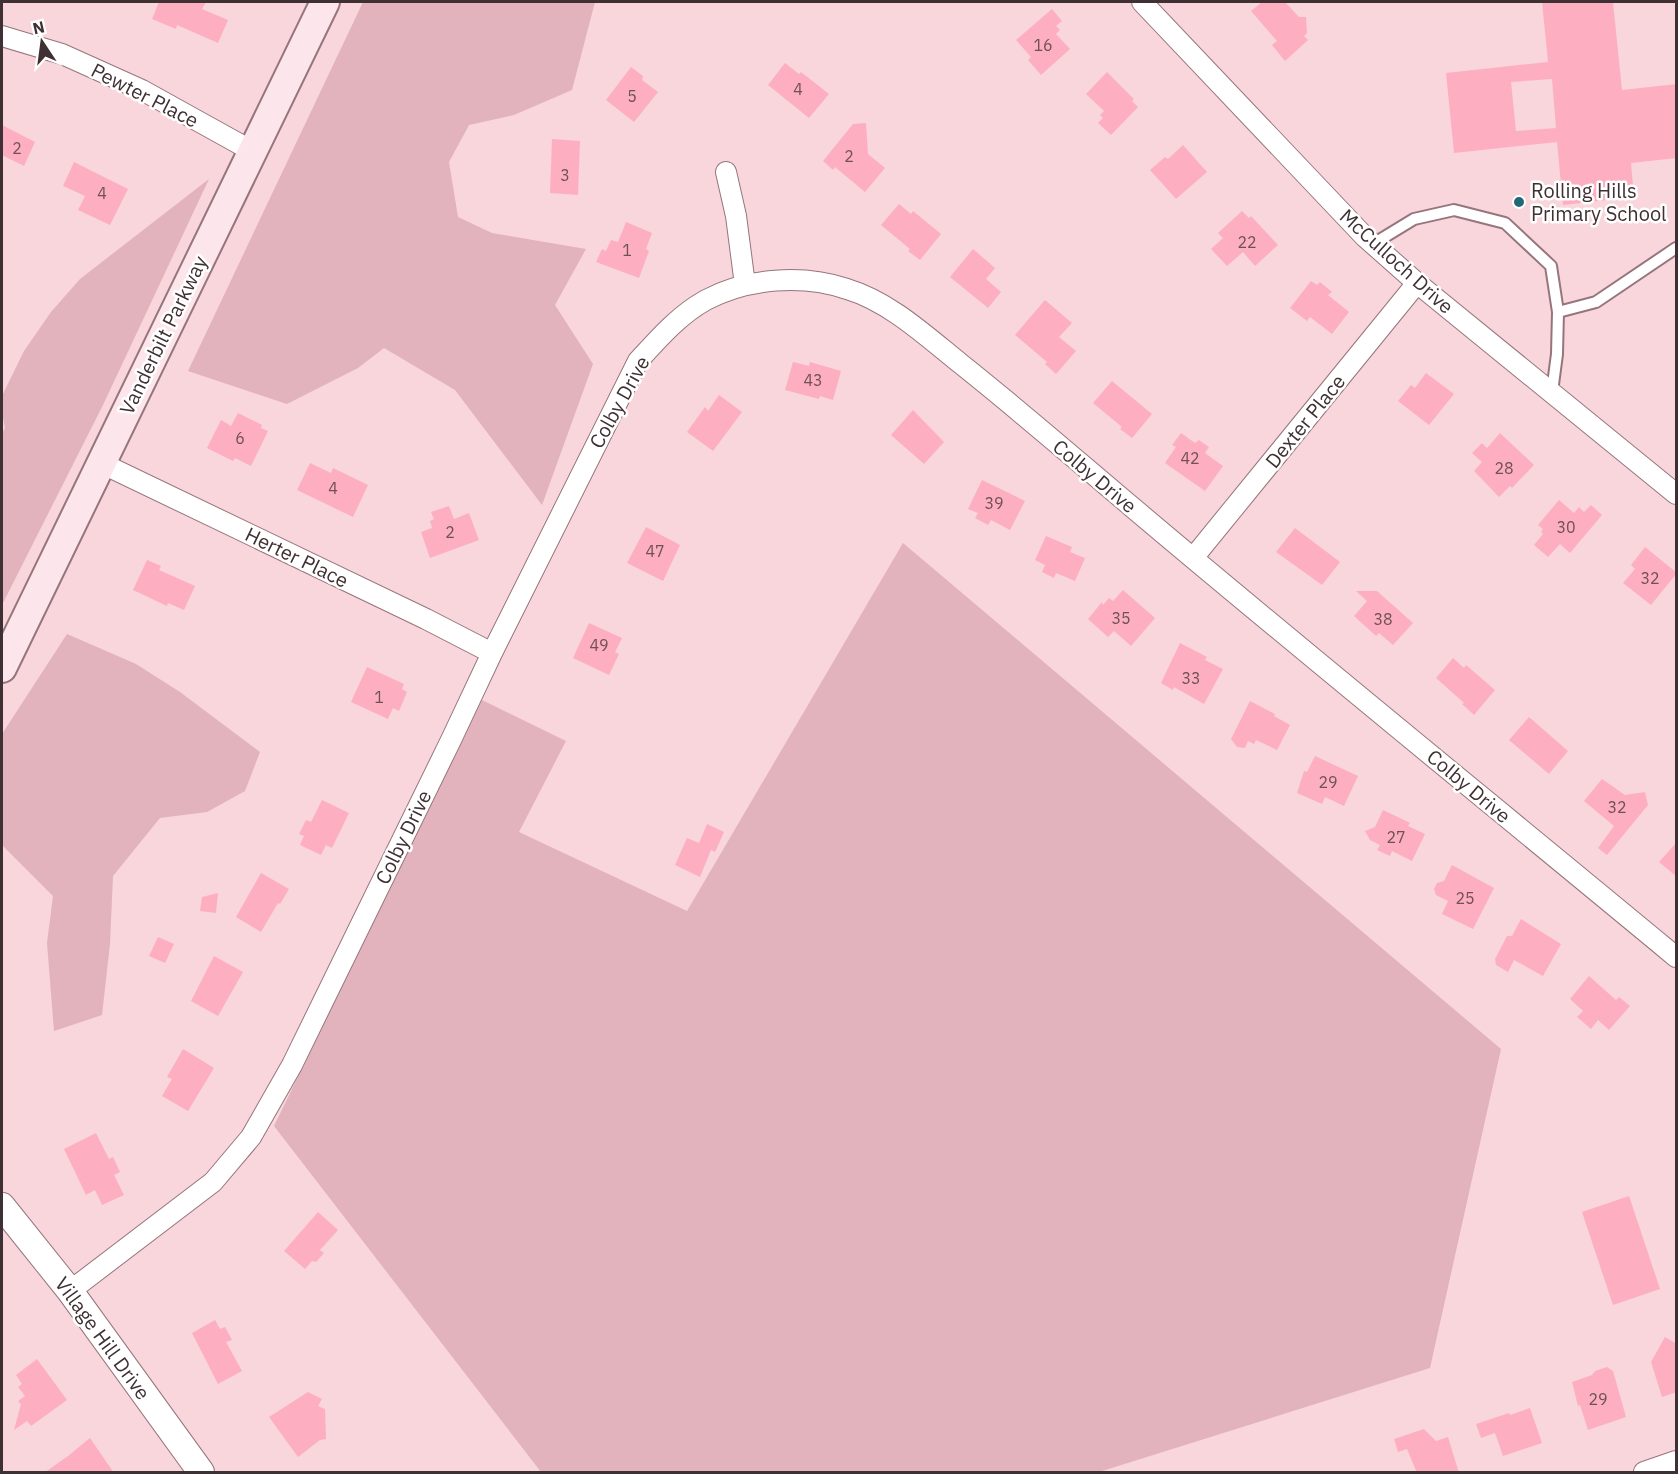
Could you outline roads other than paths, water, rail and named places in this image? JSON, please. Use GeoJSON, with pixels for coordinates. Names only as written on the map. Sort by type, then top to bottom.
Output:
{"type":"FeatureCollection","features":[{"type":"Feature","properties":{"kind":"main road","name":"Vanderbilt Parkway"},"geometry":{"type":"LineString","coordinates":[[2,668],[325,2]]}},
{"type":"Feature","properties":{"kind":"street","name":"McCulloch Drive"},"geometry":{"type":"LineString","coordinates":[[1142,2],[1373,244],[1417,283],[1677,494]]}},
{"type":"Feature","properties":{"kind":"street","name":"Pewter Place"},"geometry":{"type":"LineString","coordinates":[[2,36],[62,54],[142,90],[252,151]]}},
{"type":"Feature","properties":{"kind":"street"},"geometry":{"type":"LineString","coordinates":[[726,172],[736,216],[745,285]]}},
{"type":"Feature","properties":{"kind":"street","name":"Colby Drive"},"geometry":{"type":"LineString","coordinates":[[70,1291],[213,1182],[251,1137],[292,1065],[492,653],[639,361],[672,325],[707,300],[745,285],[790,279],[820,282],[848,289],[887,307],[1005,399],[1193,558],[1677,957]]}},
{"type":"Feature","properties":{"kind":"street","name":"Dexter Place"},"geometry":{"type":"LineString","coordinates":[[1193,558],[1417,283]]}},
{"type":"Feature","properties":{"kind":"street","name":"Herter Place"},"geometry":{"type":"LineString","coordinates":[[101,464],[416,614],[492,653]]}},
{"type":"Feature","properties":{"kind":"street","name":"Village Hill Drive"},"geometry":{"type":"LineString","coordinates":[[2,1206],[70,1291],[201,1473]]}},
{"type":"Feature","properties":{"kind":"street"},"geometry":{"type":"LineString","coordinates":[[1644,1473],[1677,1461]]}},
{"type":"Feature","properties":{"kind":"lane"},"geometry":{"type":"LineString","coordinates":[[1373,244],[1414,219],[1454,210],[1504,223],[1551,266],[1558,312],[1557,354],[1552,392]]}},
{"type":"Feature","properties":{"kind":"lane"},"geometry":{"type":"LineString","coordinates":[[1558,312],[1596,302],[1677,248]]}},
{"type":"Feature","properties":{"kind":"place","name":"Rolling Hills Primary School"},"geometry":{"type":"Point","coordinates":[1519,202]}}]}
